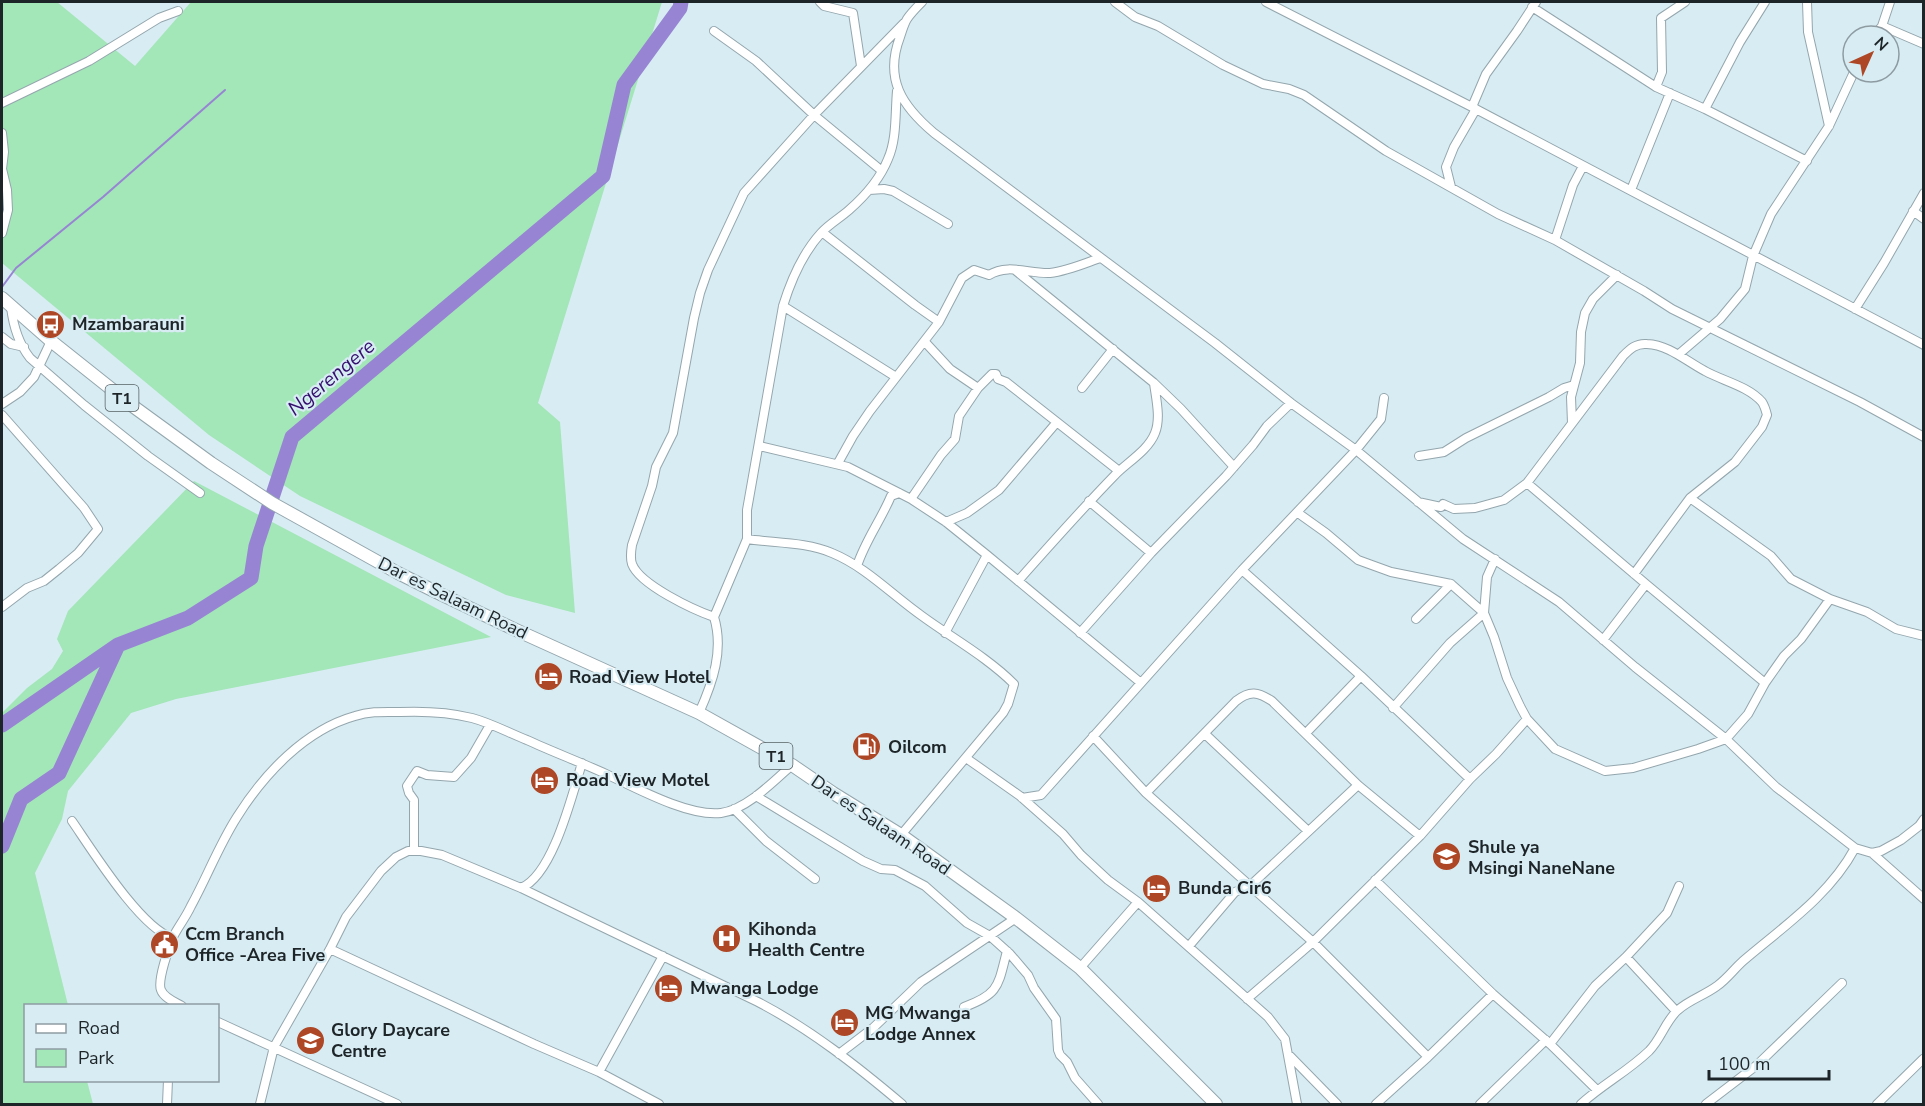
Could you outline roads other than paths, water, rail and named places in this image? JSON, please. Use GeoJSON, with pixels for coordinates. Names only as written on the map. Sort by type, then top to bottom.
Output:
{"type":"FeatureCollection","features":[{"type":"Feature","properties":{"kind":"highway","name":"T1"},"geometry":{"type":"LineString","coordinates":[[6,302],[51,341]]}},
{"type":"Feature","properties":{"kind":"highway","name":"Dar es Salaam Road"},"geometry":{"type":"LineString","coordinates":[[51,341],[152,420],[272,503],[398,573],[516,630],[699,713],[792,765],[833,794],[901,835],[1016,918],[1080,968],[1216,1104]]}},
{"type":"Feature","properties":{"kind":"street"},"geometry":{"type":"LineString","coordinates":[[820,2],[824,6],[853,13],[861,66]]}},
{"type":"Feature","properties":{"kind":"street"},"geometry":{"type":"LineString","coordinates":[[714,617],[684,605],[648,582],[634,568],[632,562],[632,545],[660,456],[673,433],[694,318],[708,270],[744,193],[814,115],[922,2]]}},
{"type":"Feature","properties":{"kind":"street"},"geometry":{"type":"LineString","coordinates":[[1115,2],[1135,17],[1158,26],[1223,65],[1263,84],[1289,89],[1304,95],[1386,151],[1498,214],[1556,240],[1672,309],[1860,402],[1923,437]]}},
{"type":"Feature","properties":{"kind":"street"},"geometry":{"type":"LineString","coordinates":[[1266,2],[1474,108],[1923,345]]}},
{"type":"Feature","properties":{"kind":"street"},"geometry":{"type":"LineString","coordinates":[[1656,87],[1662,72],[1661,18],[1685,2]]}},
{"type":"Feature","properties":{"kind":"street"},"geometry":{"type":"LineString","coordinates":[[1705,109],[1740,42],[1765,2]]}},
{"type":"Feature","properties":{"kind":"street"},"geometry":{"type":"LineString","coordinates":[[1807,2],[1808,32],[1829,126]]}},
{"type":"Feature","properties":{"kind":"street"},"geometry":{"type":"LineString","coordinates":[[1883,24],[1890,2]]}},
{"type":"Feature","properties":{"kind":"street"},"geometry":{"type":"LineString","coordinates":[[1450,187],[1446,167],[1474,108],[1486,74],[1534,4],[1656,87],[1705,109],[1807,161]]}},
{"type":"Feature","properties":{"kind":"street"},"geometry":{"type":"LineString","coordinates":[[2,103],[89,61],[159,18],[178,11]]}},
{"type":"Feature","properties":{"kind":"street"},"geometry":{"type":"LineString","coordinates":[[906,21],[894,54],[896,82],[910,111],[934,133],[1356,450],[1463,539],[1559,602],[1726,739],[1776,788],[1855,848],[1872,853],[1923,899]]}},
{"type":"Feature","properties":{"kind":"street"},"geometry":{"type":"LineString","coordinates":[[714,31],[756,61],[814,115],[882,171]]}},
{"type":"Feature","properties":{"kind":"street"},"geometry":{"type":"LineString","coordinates":[[1901,34],[1923,44]]}},
{"type":"Feature","properties":{"kind":"street"},"geometry":{"type":"LineString","coordinates":[[1679,354],[1729,309],[1745,288],[1753,256],[1771,214],[1829,126],[1848,84]]}},
{"type":"Feature","properties":{"kind":"street"},"geometry":{"type":"LineString","coordinates":[[699,713],[716,669],[717,628],[714,617],[747,539],[747,510],[783,306],[790,282],[803,258],[822,232],[850,210],[869,190],[882,171],[891,151],[898,88]]}},
{"type":"Feature","properties":{"kind":"street"},"geometry":{"type":"LineString","coordinates":[[1631,190],[1670,93]]}},
{"type":"Feature","properties":{"kind":"street"},"geometry":{"type":"LineString","coordinates":[[2,133],[4,152],[2,169],[7,190],[8,210],[2,233]]}},
{"type":"Feature","properties":{"kind":"street"},"geometry":{"type":"LineString","coordinates":[[1556,240],[1573,185],[1583,166]]}},
{"type":"Feature","properties":{"kind":"street"},"geometry":{"type":"LineString","coordinates":[[869,190],[893,191],[948,224]]}},
{"type":"Feature","properties":{"kind":"street"},"geometry":{"type":"LineString","coordinates":[[1855,309],[1923,193]]}},
{"type":"Feature","properties":{"kind":"street"},"geometry":{"type":"LineString","coordinates":[[1913,212],[1923,219]]}},
{"type":"Feature","properties":{"kind":"street"},"geometry":{"type":"LineString","coordinates":[[822,232],[939,322]]}},
{"type":"Feature","properties":{"kind":"street"},"geometry":{"type":"LineString","coordinates":[[838,463],[859,427],[939,322],[962,278],[974,270],[989,275],[1013,269],[1052,273],[1100,258]]}},
{"type":"Feature","properties":{"kind":"street"},"geometry":{"type":"LineString","coordinates":[[1013,269],[1155,383],[1234,467]]}},
{"type":"Feature","properties":{"kind":"street"},"geometry":{"type":"LineString","coordinates":[[1572,423],[1571,397],[1580,363],[1581,332],[1585,313],[1593,299],[1617,275]]}},
{"type":"Feature","properties":{"kind":"street"},"geometry":{"type":"LineString","coordinates":[[6,302],[29,356],[78,400],[148,456],[200,493]]}},
{"type":"Feature","properties":{"kind":"street"},"geometry":{"type":"LineString","coordinates":[[783,306],[896,377]]}},
{"type":"Feature","properties":{"kind":"street"},"geometry":{"type":"LineString","coordinates":[[2,337],[11,344],[24,347]]}},
{"type":"Feature","properties":{"kind":"street"},"geometry":{"type":"LineString","coordinates":[[2,404],[20,392],[34,377],[51,341]]}},
{"type":"Feature","properties":{"kind":"street"},"geometry":{"type":"LineString","coordinates":[[925,342],[950,369],[978,388]]}},
{"type":"Feature","properties":{"kind":"street"},"geometry":{"type":"LineString","coordinates":[[1416,502],[1442,507],[1443,504],[1454,509],[1475,508],[1504,500],[1527,483],[1630,348],[1638,344],[1647,344],[1679,354],[1705,371],[1749,392],[1763,403],[1767,415],[1762,427],[1735,462],[1690,498],[1634,574]]}},
{"type":"Feature","properties":{"kind":"street"},"geometry":{"type":"LineString","coordinates":[[1082,388],[1113,349]]}},
{"type":"Feature","properties":{"kind":"street"},"geometry":{"type":"LineString","coordinates":[[911,499],[941,455],[955,439],[958,416],[978,388],[992,374],[996,374],[998,379],[1006,382],[1119,471]]}},
{"type":"Feature","properties":{"kind":"street"},"geometry":{"type":"LineString","coordinates":[[1018,581],[1089,501],[1148,444],[1155,433],[1157,414],[1155,383]]}},
{"type":"Feature","properties":{"kind":"street"},"geometry":{"type":"LineString","coordinates":[[1419,456],[1444,452],[1466,438],[1564,388],[1574,386]]}},
{"type":"Feature","properties":{"kind":"street"},"geometry":{"type":"LineString","coordinates":[[1022,798],[1041,795],[1242,570],[1356,450],[1382,419],[1384,398]]}},
{"type":"Feature","properties":{"kind":"street"},"geometry":{"type":"LineString","coordinates":[[1080,633],[1151,553],[1234,467],[1267,426],[1291,403]]}},
{"type":"Feature","properties":{"kind":"street"},"geometry":{"type":"LineString","coordinates":[[2,415],[84,508],[98,529],[78,554],[44,581],[27,588],[2,607]]}},
{"type":"Feature","properties":{"kind":"street"},"geometry":{"type":"LineString","coordinates":[[946,522],[967,513],[999,490],[1057,422]]}},
{"type":"Feature","properties":{"kind":"street"},"geometry":{"type":"LineString","coordinates":[[759,447],[838,463],[859,471],[911,499],[946,522],[1141,683]]}},
{"type":"Feature","properties":{"kind":"street"},"geometry":{"type":"LineString","coordinates":[[1527,483],[1765,683]]}},
{"type":"Feature","properties":{"kind":"street"},"geometry":{"type":"LineString","coordinates":[[857,566],[862,549],[881,519],[891,496],[899,493]]}},
{"type":"Feature","properties":{"kind":"street"},"geometry":{"type":"LineString","coordinates":[[1690,498],[1771,556],[1791,579],[1830,600],[1867,612],[1896,629],[1923,636]]}},
{"type":"Feature","properties":{"kind":"street"},"geometry":{"type":"LineString","coordinates":[[1089,501],[1151,553]]}},
{"type":"Feature","properties":{"kind":"street"},"geometry":{"type":"LineString","coordinates":[[1298,513],[1362,562],[1391,572],[1451,584],[1484,613],[1506,678],[1527,719],[1555,749],[1605,771],[1633,768],[1726,739],[1748,714],[1765,683],[1784,656],[1801,639],[1830,600]]}},
{"type":"Feature","properties":{"kind":"street"},"geometry":{"type":"LineString","coordinates":[[747,539],[817,548],[831,552],[857,566],[1014,684],[1003,712],[901,835]]}},
{"type":"Feature","properties":{"kind":"street"},"geometry":{"type":"LineString","coordinates":[[945,633],[987,555]]}},
{"type":"Feature","properties":{"kind":"street"},"geometry":{"type":"LineString","coordinates":[[1393,708],[1450,643],[1484,613],[1487,577],[1495,559]]}},
{"type":"Feature","properties":{"kind":"street"},"geometry":{"type":"LineString","coordinates":[[1242,570],[1361,676],[1470,779]]}},
{"type":"Feature","properties":{"kind":"street"},"geometry":{"type":"LineString","coordinates":[[1416,619],[1451,584]]}},
{"type":"Feature","properties":{"kind":"street"},"geometry":{"type":"LineString","coordinates":[[1603,640],[1646,584]]}},
{"type":"Feature","properties":{"kind":"street"},"geometry":{"type":"LineString","coordinates":[[1306,733],[1361,676]]}},
{"type":"Feature","properties":{"kind":"street"},"geometry":{"type":"LineString","coordinates":[[1146,793],[1236,701],[1246,694],[1257,693],[1272,701],[1358,785],[1420,836]]}},
{"type":"Feature","properties":{"kind":"street"},"geometry":{"type":"LineString","coordinates":[[180,1004],[162,993],[161,975],[173,938],[237,818],[265,779],[287,757],[315,735],[349,718],[381,712],[440,711],[475,719],[674,804],[709,813],[721,813],[734,809],[756,796],[792,765]]}},
{"type":"Feature","properties":{"kind":"street"},"geometry":{"type":"LineString","coordinates":[[1247,999],[1313,942],[1420,836],[1527,719]]}},
{"type":"Feature","properties":{"kind":"street"},"geometry":{"type":"LineString","coordinates":[[414,851],[414,800],[407,786],[417,771],[454,777],[471,758],[490,725]]}},
{"type":"Feature","properties":{"kind":"street"},"geometry":{"type":"LineString","coordinates":[[1204,734],[1308,831]]}},
{"type":"Feature","properties":{"kind":"street"},"geometry":{"type":"LineString","coordinates":[[1094,736],[1146,793],[1313,942],[1428,1057]]}},
{"type":"Feature","properties":{"kind":"street"},"geometry":{"type":"LineString","coordinates":[[966,758],[1022,798],[1063,834],[1081,855],[1108,880],[1138,902],[1268,1017],[1285,1039],[1297,1104]]}},
{"type":"Feature","properties":{"kind":"street"},"geometry":{"type":"LineString","coordinates":[[521,888],[535,880],[561,831],[582,763]]}},
{"type":"Feature","properties":{"kind":"street"},"geometry":{"type":"LineString","coordinates":[[1189,946],[1235,892],[1251,885],[1358,785]]}},
{"type":"Feature","properties":{"kind":"street"},"geometry":{"type":"LineString","coordinates":[[756,796],[862,861],[909,876],[1007,951],[1028,975],[1034,988],[1056,1019],[1058,1050],[1075,1078],[1098,1104]]}},
{"type":"Feature","properties":{"kind":"street"},"geometry":{"type":"LineString","coordinates":[[734,809],[766,842],[815,879]]}},
{"type":"Feature","properties":{"kind":"street"},"geometry":{"type":"LineString","coordinates":[[1872,853],[1881,851],[1901,840],[1919,826],[1923,819]]}},
{"type":"Feature","properties":{"kind":"street"},"geometry":{"type":"LineString","coordinates":[[72,821],[140,914],[164,935],[173,938]]}},
{"type":"Feature","properties":{"kind":"street"},"geometry":{"type":"LineString","coordinates":[[1581,1104],[1597,1090],[1624,1073],[1650,1050],[1676,1011],[1715,988],[1743,961],[1805,909],[1832,883],[1855,848]]}},
{"type":"Feature","properties":{"kind":"street"},"geometry":{"type":"LineString","coordinates":[[260,1104],[274,1047],[352,908],[371,882],[396,857],[414,851],[441,855],[521,888],[770,1008],[839,1054],[902,1104]]}},
{"type":"Feature","properties":{"kind":"street"},"geometry":{"type":"LineString","coordinates":[[1375,880],[1597,1090]]}},
{"type":"Feature","properties":{"kind":"street"},"geometry":{"type":"LineString","coordinates":[[1480,1104],[1548,1042],[1595,986],[1667,913],[1680,886]]}},
{"type":"Feature","properties":{"kind":"street"},"geometry":{"type":"LineString","coordinates":[[1080,968],[1138,902]]}},
{"type":"Feature","properties":{"kind":"street"},"geometry":{"type":"LineString","coordinates":[[839,1054],[873,1028],[921,982],[1016,918]]}},
{"type":"Feature","properties":{"kind":"street"},"geometry":{"type":"LineString","coordinates":[[330,949],[599,1072],[659,1104]]}},
{"type":"Feature","properties":{"kind":"street"},"geometry":{"type":"LineString","coordinates":[[964,1007],[987,997],[996,988],[1007,951]]}},
{"type":"Feature","properties":{"kind":"street"},"geometry":{"type":"LineString","coordinates":[[599,1072],[663,956]]}},
{"type":"Feature","properties":{"kind":"street"},"geometry":{"type":"LineString","coordinates":[[1626,957],[1676,1011]]}},
{"type":"Feature","properties":{"kind":"street"},"geometry":{"type":"LineString","coordinates":[[1706,1104],[1757,1065],[1842,983]]}},
{"type":"Feature","properties":{"kind":"street"},"geometry":{"type":"LineString","coordinates":[[1376,1104],[1493,994]]}},
{"type":"Feature","properties":{"kind":"street"},"geometry":{"type":"LineString","coordinates":[[219,1022],[397,1104]]}},
{"type":"Feature","properties":{"kind":"street"},"geometry":{"type":"LineString","coordinates":[[1289,1056],[1337,1104]]}},
{"type":"Feature","properties":{"kind":"street"},"geometry":{"type":"LineString","coordinates":[[1877,1104],[1923,1059]]}},
{"type":"Feature","properties":{"kind":"street"},"geometry":{"type":"LineString","coordinates":[[167,1104],[168,1082]]}},
{"type":"Feature","properties":{"kind":"waterway","name":"Ngerengere"},"geometry":{"type":"LineString","coordinates":[[2,846],[21,799],[59,773],[118,645],[188,618],[251,578],[256,546],[292,437],[603,176],[624,85],[680,8],[681,2]]}},
{"type":"Feature","properties":{"kind":"waterway"},"geometry":{"type":"LineString","coordinates":[[2,287],[16,268],[103,197],[225,90]]}},
{"type":"Feature","properties":{"kind":"waterway"},"geometry":{"type":"LineString","coordinates":[[2,725],[118,645]]}},
{"type":"Feature","properties":{"kind":"place","name":"Mzambarauni"},"geometry":{"type":"Point","coordinates":[51,324]}},
{"type":"Feature","properties":{"kind":"place","name":"Road View Hotel"},"geometry":{"type":"Point","coordinates":[548,677]}},
{"type":"Feature","properties":{"kind":"place","name":"Oilcom"},"geometry":{"type":"Point","coordinates":[867,747]}},
{"type":"Feature","properties":{"kind":"place","name":"Road View Motel"},"geometry":{"type":"Point","coordinates":[545,780]}},
{"type":"Feature","properties":{"kind":"place","name":"Shule ya Msingi NaneNane"},"geometry":{"type":"Point","coordinates":[1447,857]}},
{"type":"Feature","properties":{"kind":"place","name":"Bunda Cir6"},"geometry":{"type":"Point","coordinates":[1157,888]}},
{"type":"Feature","properties":{"kind":"place","name":"Kihonda Health Centre"},"geometry":{"type":"Point","coordinates":[727,939]}},
{"type":"Feature","properties":{"kind":"place","name":"Ccm Branch Office -Area Five"},"geometry":{"type":"Point","coordinates":[164,944]}},
{"type":"Feature","properties":{"kind":"place","name":"Mwanga Lodge"},"geometry":{"type":"Point","coordinates":[669,988]}},
{"type":"Feature","properties":{"kind":"place","name":"MG Mwanga Lodge Annex"},"geometry":{"type":"Point","coordinates":[844,1023]}},
{"type":"Feature","properties":{"kind":"place","name":"Glory Daycare Centre"},"geometry":{"type":"Point","coordinates":[310,1040]}}]}
